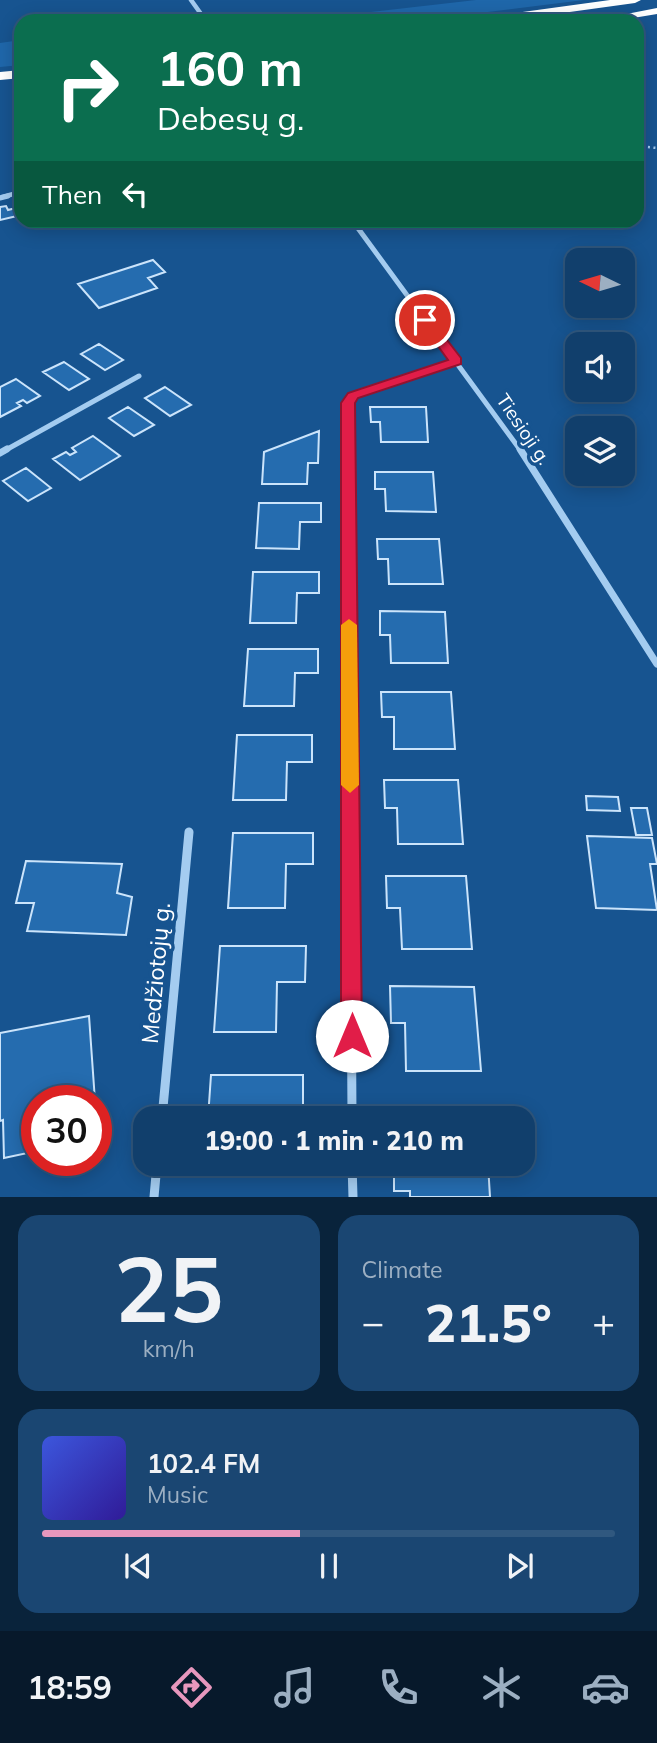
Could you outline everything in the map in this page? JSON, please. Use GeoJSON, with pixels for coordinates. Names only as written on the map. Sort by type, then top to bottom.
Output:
{"type":"FeatureCollection","features":[{"type":"Feature","properties":{"kind":"highway"},"geometry":{"type":"LineString","coordinates":[[532,14],[635,0]]}},
{"type":"Feature","properties":{"kind":"highway"},"geometry":{"type":"LineString","coordinates":[[636,14],[657,11]]}},
{"type":"Feature","properties":{"kind":"street","name":"Tiesioji g."},"geometry":{"type":"LineString","coordinates":[[358,228],[495,412],[587,551],[657,664]]}},
{"type":"Feature","properties":{"kind":"street"},"geometry":{"type":"LineString","coordinates":[[352,1106],[348,403],[353,396],[456,361]]}},
{"type":"Feature","properties":{"kind":"street"},"geometry":{"type":"LineString","coordinates":[[0,453],[139,376]]}},
{"type":"Feature","properties":{"kind":"street","name":"Medžiotojų g."},"geometry":{"type":"LineString","coordinates":[[163,1106],[189,832]]}},
{"type":"Feature","properties":{"kind":"street"},"geometry":{"type":"LineString","coordinates":[[154,1197],[157,1176]]}},
{"type":"Feature","properties":{"kind":"street"},"geometry":{"type":"LineString","coordinates":[[352,1176],[353,1197]]}},
{"type":"Feature","properties":{"kind":"shaded area"},"geometry":{"type":"Polygon","coordinates":[[[476,0],[584,0],[471,14],[353,14],[476,0]]]}},
{"type":"Feature","properties":{"kind":"shaded area"},"geometry":{"type":"Polygon","coordinates":[[[14,41],[14,66],[0,67],[0,43],[14,41]]]}},
{"type":"Feature","properties":{"kind":"building"},"geometry":{"type":"Polygon","coordinates":[[[6,206],[8,210],[14,208],[14,217],[0,220],[0,207],[6,206]]]}},
{"type":"Feature","properties":{"kind":"building"},"geometry":{"type":"Polygon","coordinates":[[[153,260],[165,272],[148,278],[157,288],[99,308],[78,284],[153,260]]]}},
{"type":"Feature","properties":{"kind":"building"},"geometry":{"type":"Polygon","coordinates":[[[99,344],[123,360],[105,370],[81,354],[99,344]]]}},
{"type":"Feature","properties":{"kind":"building"},"geometry":{"type":"Polygon","coordinates":[[[64,362],[89,379],[69,390],[43,372],[64,362]]]}},
{"type":"Feature","properties":{"kind":"building"},"geometry":{"type":"Polygon","coordinates":[[[16,379],[40,396],[27,403],[23,400],[17,403],[21,406],[0,417],[0,387],[16,379]]]}},
{"type":"Feature","properties":{"kind":"building"},"geometry":{"type":"Polygon","coordinates":[[[165,387],[191,405],[170,416],[145,398],[165,387]]]}},
{"type":"Feature","properties":{"kind":"building"},"geometry":{"type":"Polygon","coordinates":[[[128,407],[154,425],[134,436],[109,418],[128,407]]]}},
{"type":"Feature","properties":{"kind":"building"},"geometry":{"type":"Polygon","coordinates":[[[370,407],[426,407],[428,442],[381,442],[380,422],[371,422],[370,407]]]}},
{"type":"Feature","properties":{"kind":"building"},"geometry":{"type":"Polygon","coordinates":[[[319,431],[318,463],[308,463],[307,484],[262,484],[264,452],[319,431]]]}},
{"type":"Feature","properties":{"kind":"building"},"geometry":{"type":"Polygon","coordinates":[[[93,436],[120,456],[80,480],[53,459],[66,452],[70,455],[76,452],[72,448],[93,436]]]}},
{"type":"Feature","properties":{"kind":"building"},"geometry":{"type":"Polygon","coordinates":[[[26,468],[51,488],[28,501],[3,481],[26,468]]]}},
{"type":"Feature","properties":{"kind":"building"},"geometry":{"type":"Polygon","coordinates":[[[375,472],[433,472],[436,512],[386,511],[385,489],[375,489],[375,472]]]}},
{"type":"Feature","properties":{"kind":"building"},"geometry":{"type":"Polygon","coordinates":[[[259,503],[321,503],[321,522],[300,522],[299,549],[256,548],[259,503]]]}},
{"type":"Feature","properties":{"kind":"building"},"geometry":{"type":"Polygon","coordinates":[[[377,539],[439,539],[443,584],[389,584],[388,559],[378,559],[377,539]]]}},
{"type":"Feature","properties":{"kind":"building"},"geometry":{"type":"Polygon","coordinates":[[[253,572],[319,572],[319,593],[297,593],[296,623],[250,623],[253,572]]]}},
{"type":"Feature","properties":{"kind":"building"},"geometry":{"type":"Polygon","coordinates":[[[380,611],[445,612],[448,663],[391,663],[390,635],[380,635],[380,611]]]}},
{"type":"Feature","properties":{"kind":"building"},"geometry":{"type":"Polygon","coordinates":[[[248,649],[318,649],[318,673],[295,673],[294,706],[244,706],[248,649]]]}},
{"type":"Feature","properties":{"kind":"building"},"geometry":{"type":"Polygon","coordinates":[[[381,692],[451,692],[455,749],[394,749],[394,717],[382,717],[381,692]]]}},
{"type":"Feature","properties":{"kind":"building"},"geometry":{"type":"Polygon","coordinates":[[[237,735],[312,735],[312,762],[287,762],[286,800],[233,800],[237,735]]]}},
{"type":"Feature","properties":{"kind":"building"},"geometry":{"type":"Polygon","coordinates":[[[384,780],[458,780],[463,844],[398,844],[397,808],[385,808],[384,780]]]}},
{"type":"Feature","properties":{"kind":"building"},"geometry":{"type":"Polygon","coordinates":[[[586,796],[618,797],[620,811],[587,810],[586,796]]]}},
{"type":"Feature","properties":{"kind":"building"},"geometry":{"type":"Polygon","coordinates":[[[631,808],[647,808],[652,835],[636,835],[631,808]]]}},
{"type":"Feature","properties":{"kind":"building"},"geometry":{"type":"Polygon","coordinates":[[[233,833],[313,833],[313,864],[286,864],[285,908],[228,908],[233,833]]]}},
{"type":"Feature","properties":{"kind":"building"},"geometry":{"type":"Polygon","coordinates":[[[587,836],[652,838],[657,864],[650,864],[657,910],[596,908],[587,836]]]}},
{"type":"Feature","properties":{"kind":"building"},"geometry":{"type":"Polygon","coordinates":[[[26,861],[122,864],[117,893],[132,897],[126,935],[27,931],[34,903],[16,903],[26,861]]]}},
{"type":"Feature","properties":{"kind":"building"},"geometry":{"type":"Polygon","coordinates":[[[386,876],[466,876],[472,949],[402,949],[400,908],[387,908],[386,876]]]}},
{"type":"Feature","properties":{"kind":"building"},"geometry":{"type":"Polygon","coordinates":[[[220,946],[306,946],[305,982],[277,982],[276,1032],[214,1032],[220,946]]]}},
{"type":"Feature","properties":{"kind":"building"},"geometry":{"type":"Polygon","coordinates":[[[390,986],[474,987],[481,1071],[406,1071],[405,1023],[391,1023],[390,986]]]}},
{"type":"Feature","properties":{"kind":"building"},"geometry":{"type":"Polygon","coordinates":[[[89,1016],[94,1085],[21,1085],[21,1154],[4,1158],[3,1120],[0,1121],[0,1033],[89,1016]]]}},
{"type":"Feature","properties":{"kind":"building"},"geometry":{"type":"Polygon","coordinates":[[[211,1075],[303,1075],[303,1106],[209,1106],[211,1075]]]}},
{"type":"Feature","properties":{"kind":"building"},"geometry":{"type":"Polygon","coordinates":[[[394,1176],[489,1176],[490,1197],[410,1197],[410,1191],[394,1191],[394,1176]]]}},
{"type":"Feature","properties":{"kind":"slow traffic"},"geometry":{"type":"LineString","coordinates":[[349,625],[350,785]]}},
{"type":"Feature","properties":{"kind":"route"},"geometry":{"type":"LineString","coordinates":[[352,1036],[348,403],[353,396],[456,361],[425,320]]}}]}
